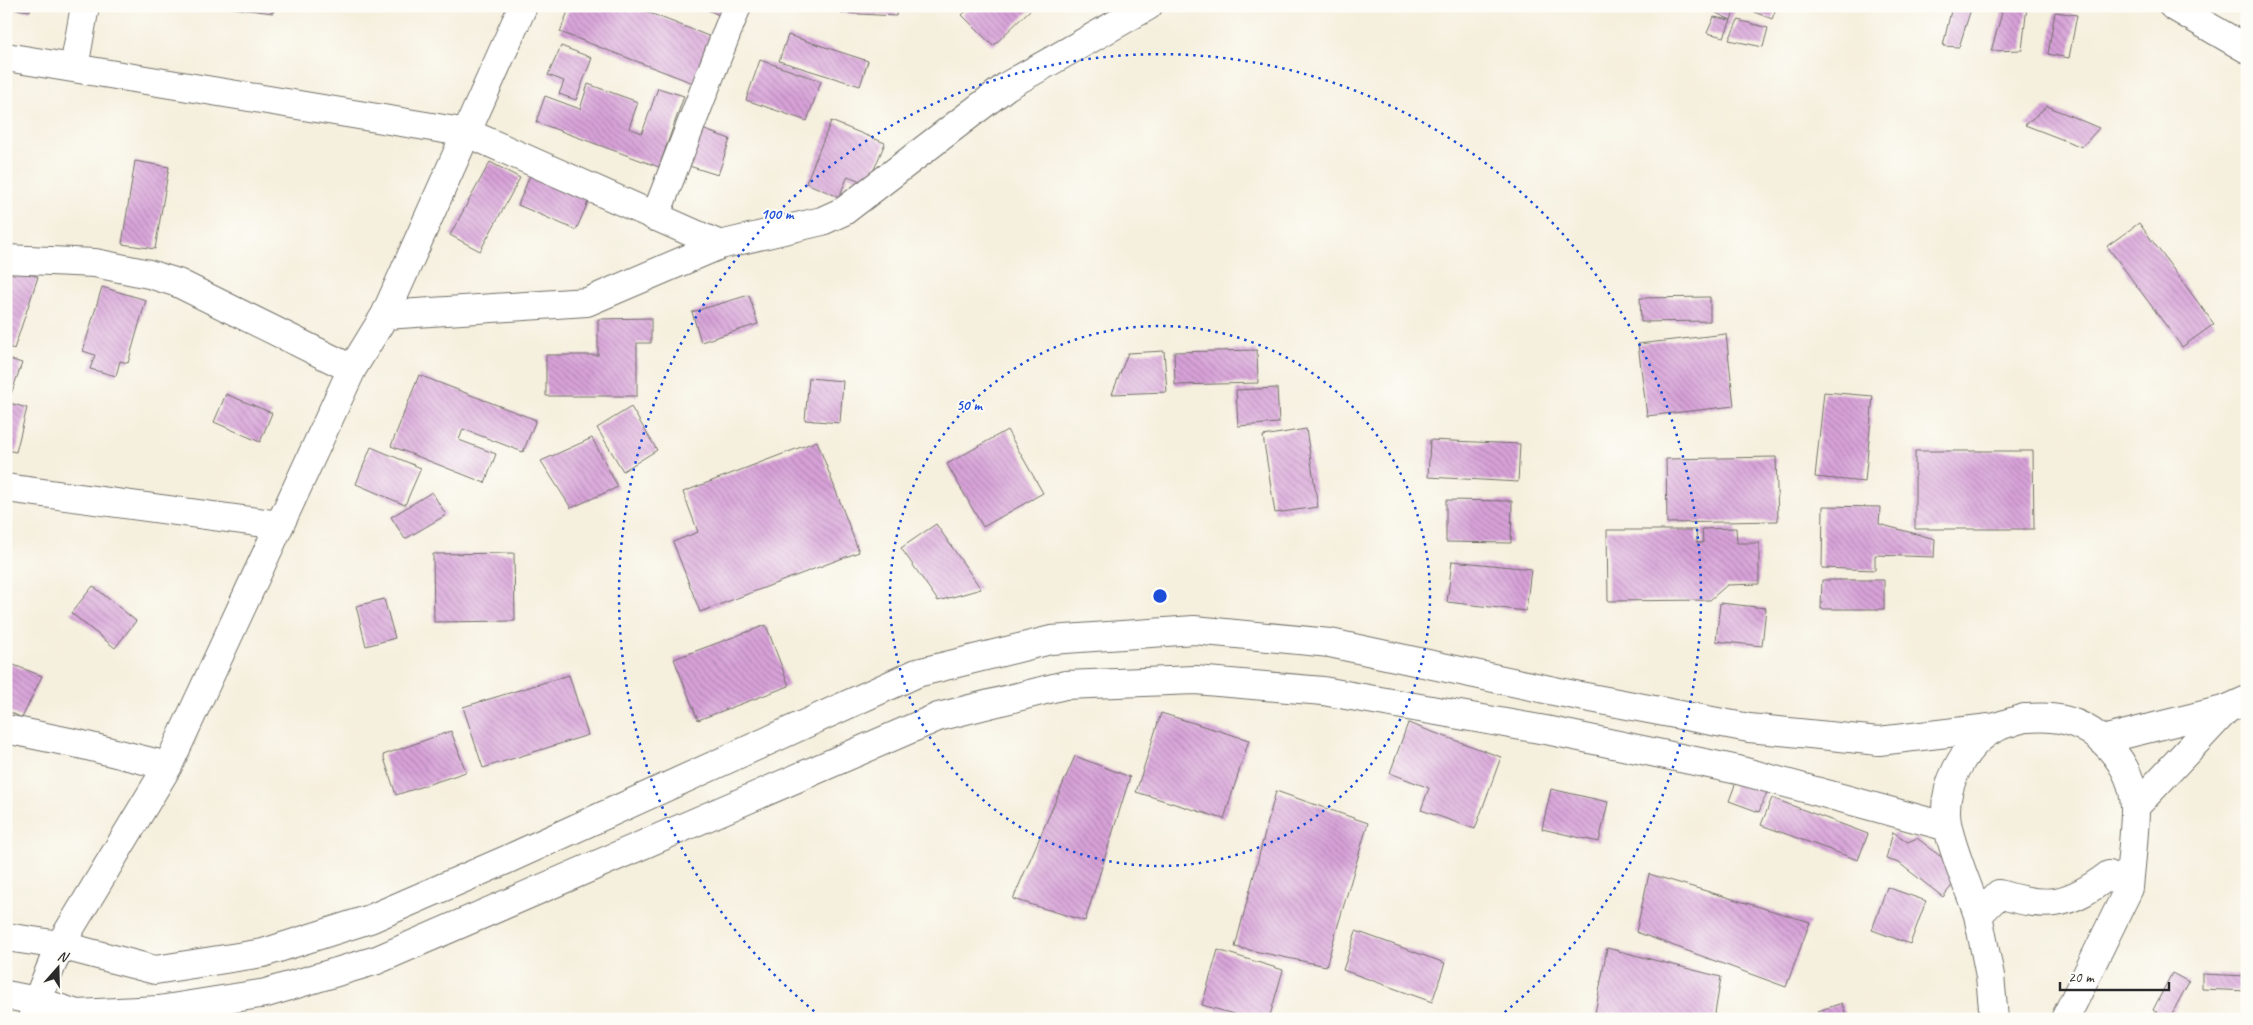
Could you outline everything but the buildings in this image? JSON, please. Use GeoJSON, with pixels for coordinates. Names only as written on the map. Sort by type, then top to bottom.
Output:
{"type":"FeatureCollection","features":[{"type":"Feature","properties":{"kind":"main road"},"geometry":{"type":"LineString","coordinates":[[74,68],[85,6]]}},
{"type":"Feature","properties":{"kind":"main road"},"geometry":{"type":"LineString","coordinates":[[34,1010],[60,945],[168,766],[352,370],[386,315],[523,6]]}},
{"type":"Feature","properties":{"kind":"main road"},"geometry":{"type":"LineString","coordinates":[[655,217],[737,6]]}},
{"type":"Feature","properties":{"kind":"main road"},"geometry":{"type":"LineString","coordinates":[[386,315],[587,302],[720,245],[822,221],[844,211],[1008,86],[1148,6]]}},
{"type":"Feature","properties":{"kind":"main road"},"geometry":{"type":"LineString","coordinates":[[2173,6],[2247,49]]}},
{"type":"Feature","properties":{"kind":"main road"},"geometry":{"type":"LineString","coordinates":[[6,57],[468,133],[720,245]]}},
{"type":"Feature","properties":{"kind":"main road"},"geometry":{"type":"LineString","coordinates":[[6,259],[94,263],[149,274],[178,283],[352,370]]}},
{"type":"Feature","properties":{"kind":"main road"},"geometry":{"type":"LineString","coordinates":[[6,488],[280,525]]}},
{"type":"Feature","properties":{"kind":"main road"},"geometry":{"type":"LineString","coordinates":[[6,937],[60,945],[155,970],[263,953],[370,919],[506,860],[917,672],[1051,640],[1194,630],[1330,642],[1559,692],[1749,728],[1879,741],[1998,726],[2024,718],[2052,718],[2079,725],[2102,740],[2119,759],[2130,782],[2135,807],[2129,888],[2065,1019]]}},
{"type":"Feature","properties":{"kind":"main road"},"geometry":{"type":"LineString","coordinates":[[6,995],[34,1010],[77,1014],[159,1010],[266,993],[378,960],[938,717],[1065,685],[1195,680],[1323,692],[1552,732],[1738,770],[1948,827]]}},
{"type":"Feature","properties":{"kind":"main road"},"geometry":{"type":"LineString","coordinates":[[2102,740],[2237,705]]}},
{"type":"Feature","properties":{"kind":"main road"},"geometry":{"type":"LineString","coordinates":[[2135,807],[2237,705]]}},
{"type":"Feature","properties":{"kind":"main road"},"geometry":{"type":"LineString","coordinates":[[1994,1019],[1990,976],[1978,915],[1948,827],[1947,797],[1956,769],[1974,744],[1998,726]]}},
{"type":"Feature","properties":{"kind":"main road"},"geometry":{"type":"LineString","coordinates":[[6,729],[80,744],[168,766]]}},
{"type":"Feature","properties":{"kind":"main road"},"geometry":{"type":"LineString","coordinates":[[1978,915],[1999,894],[2028,903],[2058,903],[2085,893],[2109,875],[2129,888]]}}]}
